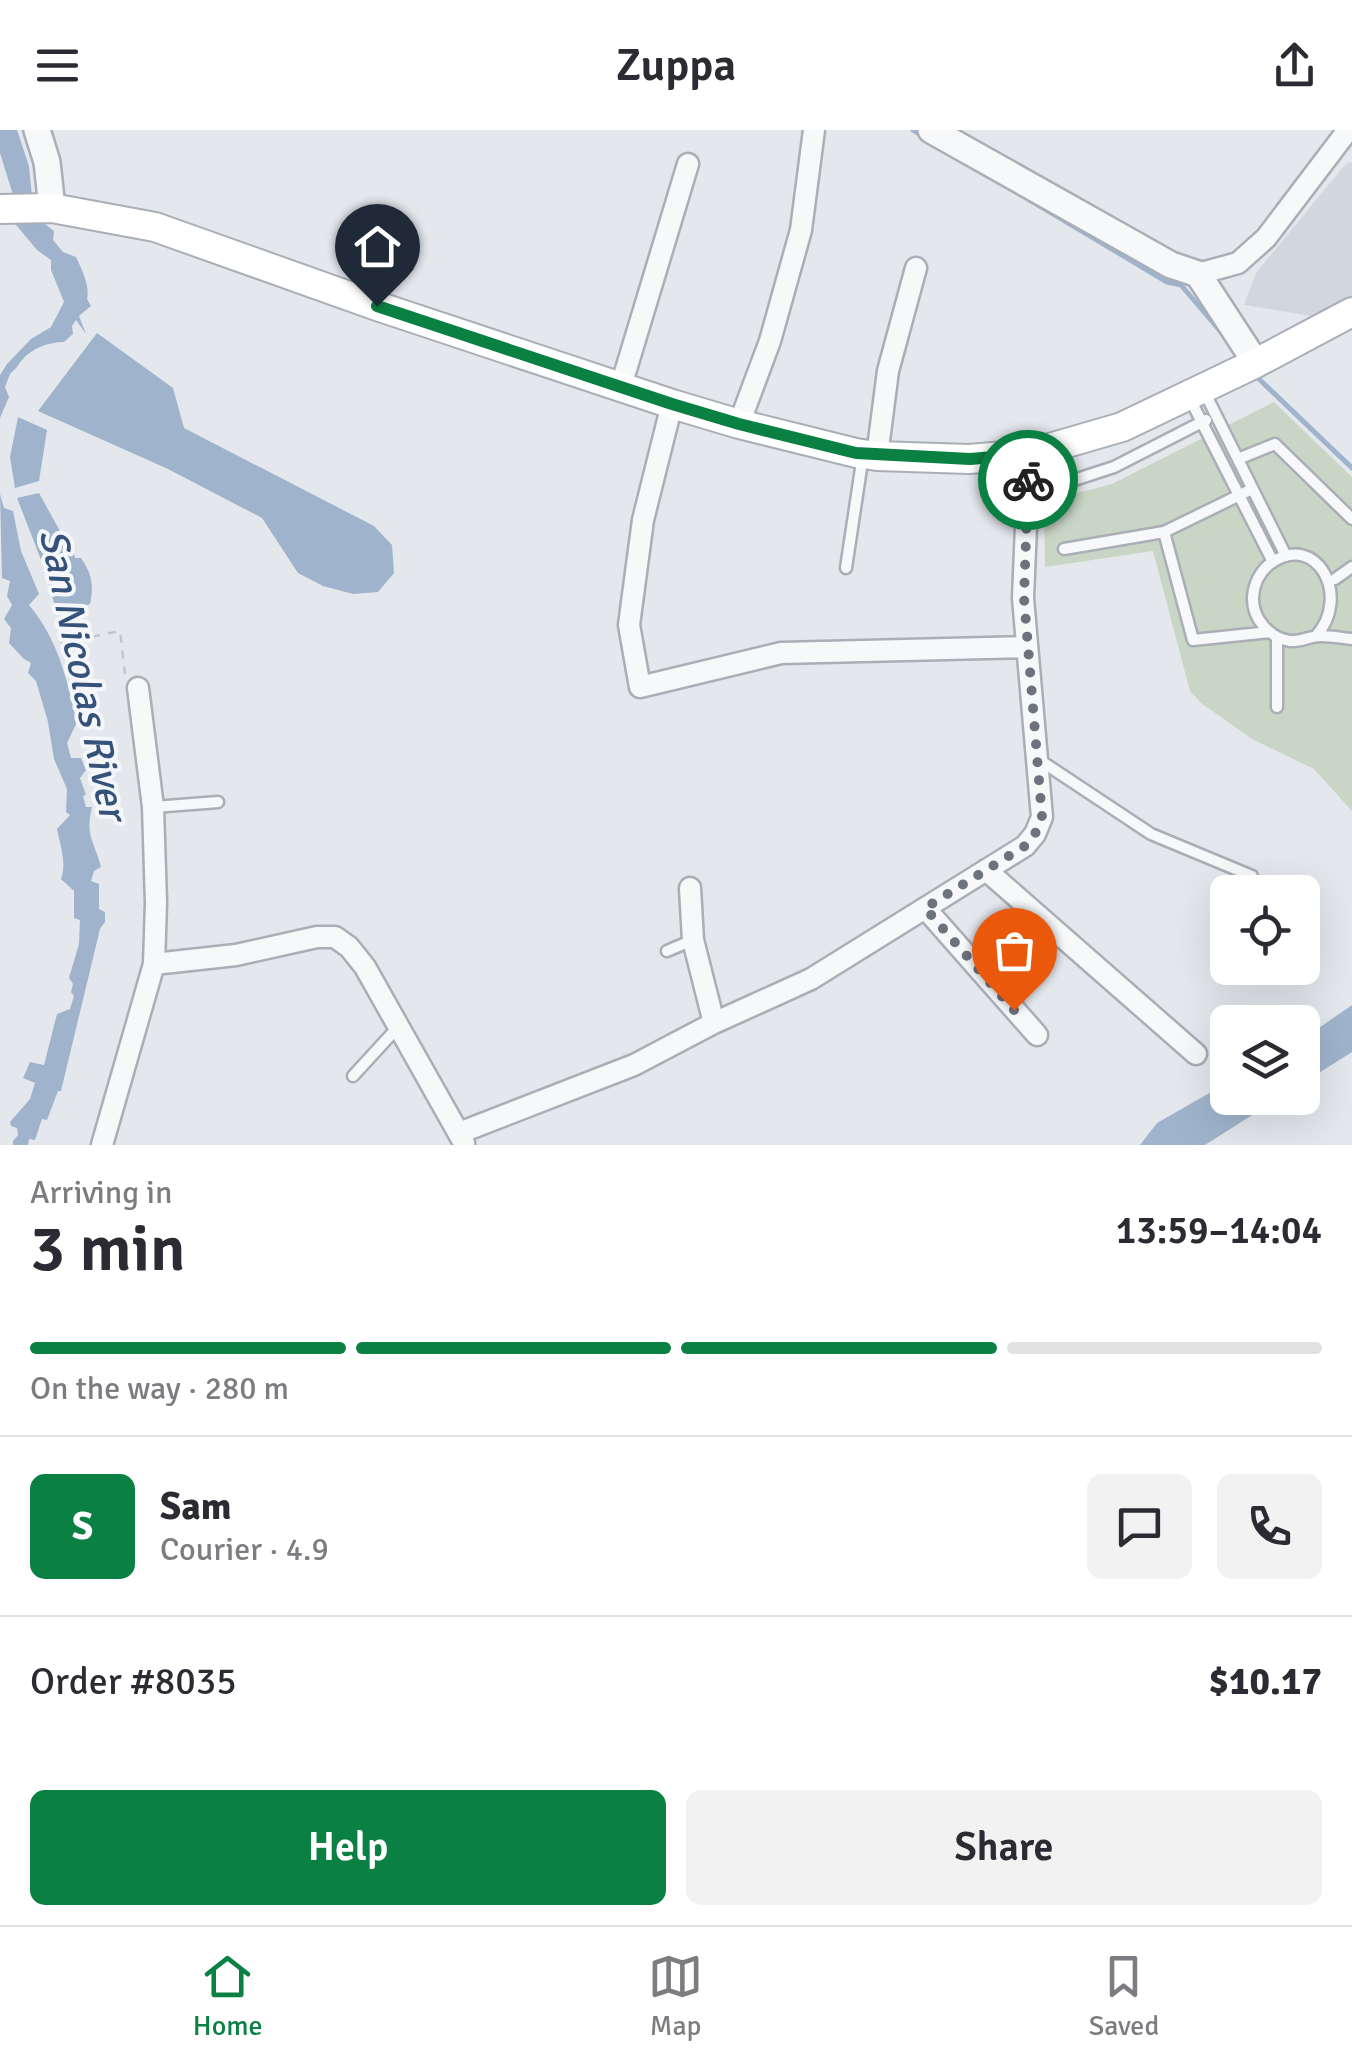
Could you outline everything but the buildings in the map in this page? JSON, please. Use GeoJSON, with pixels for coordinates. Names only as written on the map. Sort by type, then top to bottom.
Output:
{"type":"FeatureCollection","features":[{"type":"Feature","properties":{"kind":"main road"},"geometry":{"type":"LineString","coordinates":[[1,209],[46,207],[155,227],[672,404],[870,455],[970,459],[1029,454],[1122,427],[1202,400],[1256,363],[1352,312]]}},
{"type":"Feature","properties":{"kind":"street"},"geometry":{"type":"LineString","coordinates":[[37,130],[47,162],[46,207]]}},
{"type":"Feature","properties":{"kind":"street"},"geometry":{"type":"LineString","coordinates":[[739,424],[770,341],[801,230],[814,130]]}},
{"type":"Feature","properties":{"kind":"street"},"geometry":{"type":"LineString","coordinates":[[932,130],[1171,265],[1198,274],[1238,263],[1266,238],[1348,130]]}},
{"type":"Feature","properties":{"kind":"street"},"geometry":{"type":"LineString","coordinates":[[621,386],[688,164]]}},
{"type":"Feature","properties":{"kind":"street"},"geometry":{"type":"LineString","coordinates":[[870,455],[916,268]]}},
{"type":"Feature","properties":{"kind":"street"},"geometry":{"type":"LineString","coordinates":[[1198,274],[1256,363]]}},
{"type":"Feature","properties":{"kind":"street"},"geometry":{"type":"LineString","coordinates":[[672,404],[643,520],[630,625],[640,687],[782,653],[1026,646]]}},
{"type":"Feature","properties":{"kind":"street"},"geometry":{"type":"LineString","coordinates":[[154,964],[236,955],[317,937],[335,937],[365,967],[462,1139],[634,1065],[811,979],[1025,846],[1035,834],[1042,817],[1024,598],[1029,454]]}},
{"type":"Feature","properties":{"kind":"street"},"geometry":{"type":"LineString","coordinates":[[102,1145],[154,964],[153,808],[138,688]]}},
{"type":"Feature","properties":{"kind":"street"},"geometry":{"type":"LineString","coordinates":[[986,870],[1196,1054]]}},
{"type":"Feature","properties":{"kind":"street"},"geometry":{"type":"LineString","coordinates":[[690,888],[693,940],[714,1024]]}},
{"type":"Feature","properties":{"kind":"street"},"geometry":{"type":"LineString","coordinates":[[925,908],[1036,1035]]}},
{"type":"Feature","properties":{"kind":"lane"},"geometry":{"type":"LineString","coordinates":[[1202,400],[1201,422],[1273,562]]}},
{"type":"Feature","properties":{"kind":"lane"},"geometry":{"type":"LineString","coordinates":[[1201,422],[1202,400]]}},
{"type":"Feature","properties":{"kind":"lane"},"geometry":{"type":"LineString","coordinates":[[1202,400],[1238,459],[1286,556]]}},
{"type":"Feature","properties":{"kind":"lane"},"geometry":{"type":"LineString","coordinates":[[1068,482],[1114,467],[1201,422]]}},
{"type":"Feature","properties":{"kind":"lane"},"geometry":{"type":"LineString","coordinates":[[1238,459],[1275,444],[1352,519]]}},
{"type":"Feature","properties":{"kind":"lane"},"geometry":{"type":"LineString","coordinates":[[846,568],[870,455]]}},
{"type":"Feature","properties":{"kind":"lane"},"geometry":{"type":"LineString","coordinates":[[1064,549],[1164,532],[1252,489]]}},
{"type":"Feature","properties":{"kind":"lane"},"geometry":{"type":"LineString","coordinates":[[1164,532],[1193,640],[1273,634]]}},
{"type":"Feature","properties":{"kind":"lane"},"geometry":{"type":"LineString","coordinates":[[1300,555],[1326,567],[1339,592],[1339,605],[1327,628],[1303,640],[1273,634],[1254,610],[1253,596],[1262,571],[1286,556],[1300,555]]}},
{"type":"Feature","properties":{"kind":"lane"},"geometry":{"type":"LineString","coordinates":[[1335,579],[1352,567]]}},
{"type":"Feature","properties":{"kind":"lane"},"geometry":{"type":"LineString","coordinates":[[1273,634],[1276,707]]}},
{"type":"Feature","properties":{"kind":"lane"},"geometry":{"type":"LineString","coordinates":[[1316,636],[1352,639]]}},
{"type":"Feature","properties":{"kind":"lane"},"geometry":{"type":"LineString","coordinates":[[1037,758],[1152,834],[1250,875]]}},
{"type":"Feature","properties":{"kind":"lane"},"geometry":{"type":"LineString","coordinates":[[153,808],[218,802]]}},
{"type":"Feature","properties":{"kind":"lane"},"geometry":{"type":"LineString","coordinates":[[667,951],[693,940]]}},
{"type":"Feature","properties":{"kind":"lane"},"geometry":{"type":"LineString","coordinates":[[352,1076],[399,1027]]}},
{"type":"Feature","properties":{"kind":"path"},"geometry":{"type":"LineString","coordinates":[[61,643],[120,631],[126,690],[138,688]]}},
{"type":"Feature","properties":{"kind":"shaded area"},"geometry":{"type":"Polygon","coordinates":[[[1350,162],[1352,298],[1317,317],[1244,305],[1256,273],[1350,162]]]}},
{"type":"Feature","properties":{"kind":"green space"},"geometry":{"type":"Polygon","coordinates":[[[1274,402],[1352,477],[1352,811],[1314,769],[1252,739],[1190,691],[1153,551],[1045,567],[1044,502],[1112,484],[1274,402]]]}},
{"type":"Feature","properties":{"kind":"water"},"geometry":{"type":"Polygon","coordinates":[[[0,130],[17,130],[29,166],[32,196],[13,195],[0,153],[0,130]]]}},
{"type":"Feature","properties":{"kind":"water"},"geometry":{"type":"Polygon","coordinates":[[[12,220],[41,221],[54,231],[53,240],[63,252],[76,257],[91,306],[79,316],[86,334],[76,320],[73,334],[64,342],[36,349],[10,374],[5,387],[9,397],[0,418],[0,375],[31,339],[51,327],[64,302],[51,260],[37,250],[12,220]]]}},
{"type":"Feature","properties":{"kind":"water"},"geometry":{"type":"Polygon","coordinates":[[[97,333],[173,388],[184,428],[374,526],[392,545],[394,573],[378,592],[353,594],[323,586],[298,573],[262,518],[168,469],[38,411],[97,333]]]}},
{"type":"Feature","properties":{"kind":"water"},"geometry":{"type":"Polygon","coordinates":[[[18,417],[47,430],[39,481],[15,488],[10,457],[18,417]]]}},
{"type":"Feature","properties":{"kind":"water"},"geometry":{"type":"Polygon","coordinates":[[[39,493],[61,533],[70,539],[75,558],[81,558],[88,569],[92,585],[90,604],[74,610],[56,610],[17,498],[39,493]]]}},
{"type":"Feature","properties":{"kind":"water"},"geometry":{"type":"Polygon","coordinates":[[[0,494],[4,508],[13,511],[21,551],[39,594],[29,605],[54,646],[73,706],[77,722],[67,743],[71,758],[81,758],[86,770],[80,778],[86,807],[92,807],[90,832],[101,867],[94,871],[91,881],[99,884],[99,909],[105,912],[61,1091],[47,1120],[42,1119],[35,1140],[29,1139],[28,1145],[13,1145],[18,1135],[10,1122],[30,1099],[35,1083],[23,1078],[30,1062],[44,1065],[57,1014],[70,1009],[74,996],[69,978],[79,944],[80,920],[74,918],[74,891],[61,879],[63,860],[57,829],[70,815],[66,812],[67,789],[54,759],[36,681],[28,673],[31,663],[9,643],[11,628],[4,619],[12,605],[7,596],[10,581],[2,578],[0,494]]]}},
{"type":"Feature","properties":{"kind":"water"},"geometry":{"type":"Polygon","coordinates":[[[1352,1005],[1352,1052],[1320,1072],[1320,1027],[1352,1005]]]}},
{"type":"Feature","properties":{"kind":"water"},"geometry":{"type":"Polygon","coordinates":[[[1210,1093],[1210,1115],[1252,1115],[1205,1145],[1140,1145],[1157,1123],[1210,1093]]]}},
{"type":"Feature","properties":{"kind":"waterway"},"geometry":{"type":"LineString","coordinates":[[913,130],[923,136]]}},
{"type":"Feature","properties":{"kind":"waterway"},"geometry":{"type":"LineString","coordinates":[[1018,193],[1167,282],[1181,285],[1221,332]]}},
{"type":"Feature","properties":{"kind":"waterway"},"geometry":{"type":"LineString","coordinates":[[1259,379],[1352,468]]}},
{"type":"Feature","properties":{"kind":"way so far"},"geometry":{"type":"LineString","coordinates":[[1014,1010],[925,908],[1025,846],[1042,817],[1024,598],[1028,480]]}},
{"type":"Feature","properties":{"kind":"route"},"geometry":{"type":"LineString","coordinates":[[377,306],[672,404],[856,453],[970,459],[1029,454],[1028,480]]}},
{"type":"Feature","properties":{"kind":"water label","name":"San Nicolas River"},"geometry":{"type":"Point","coordinates":[83,674]}}]}
